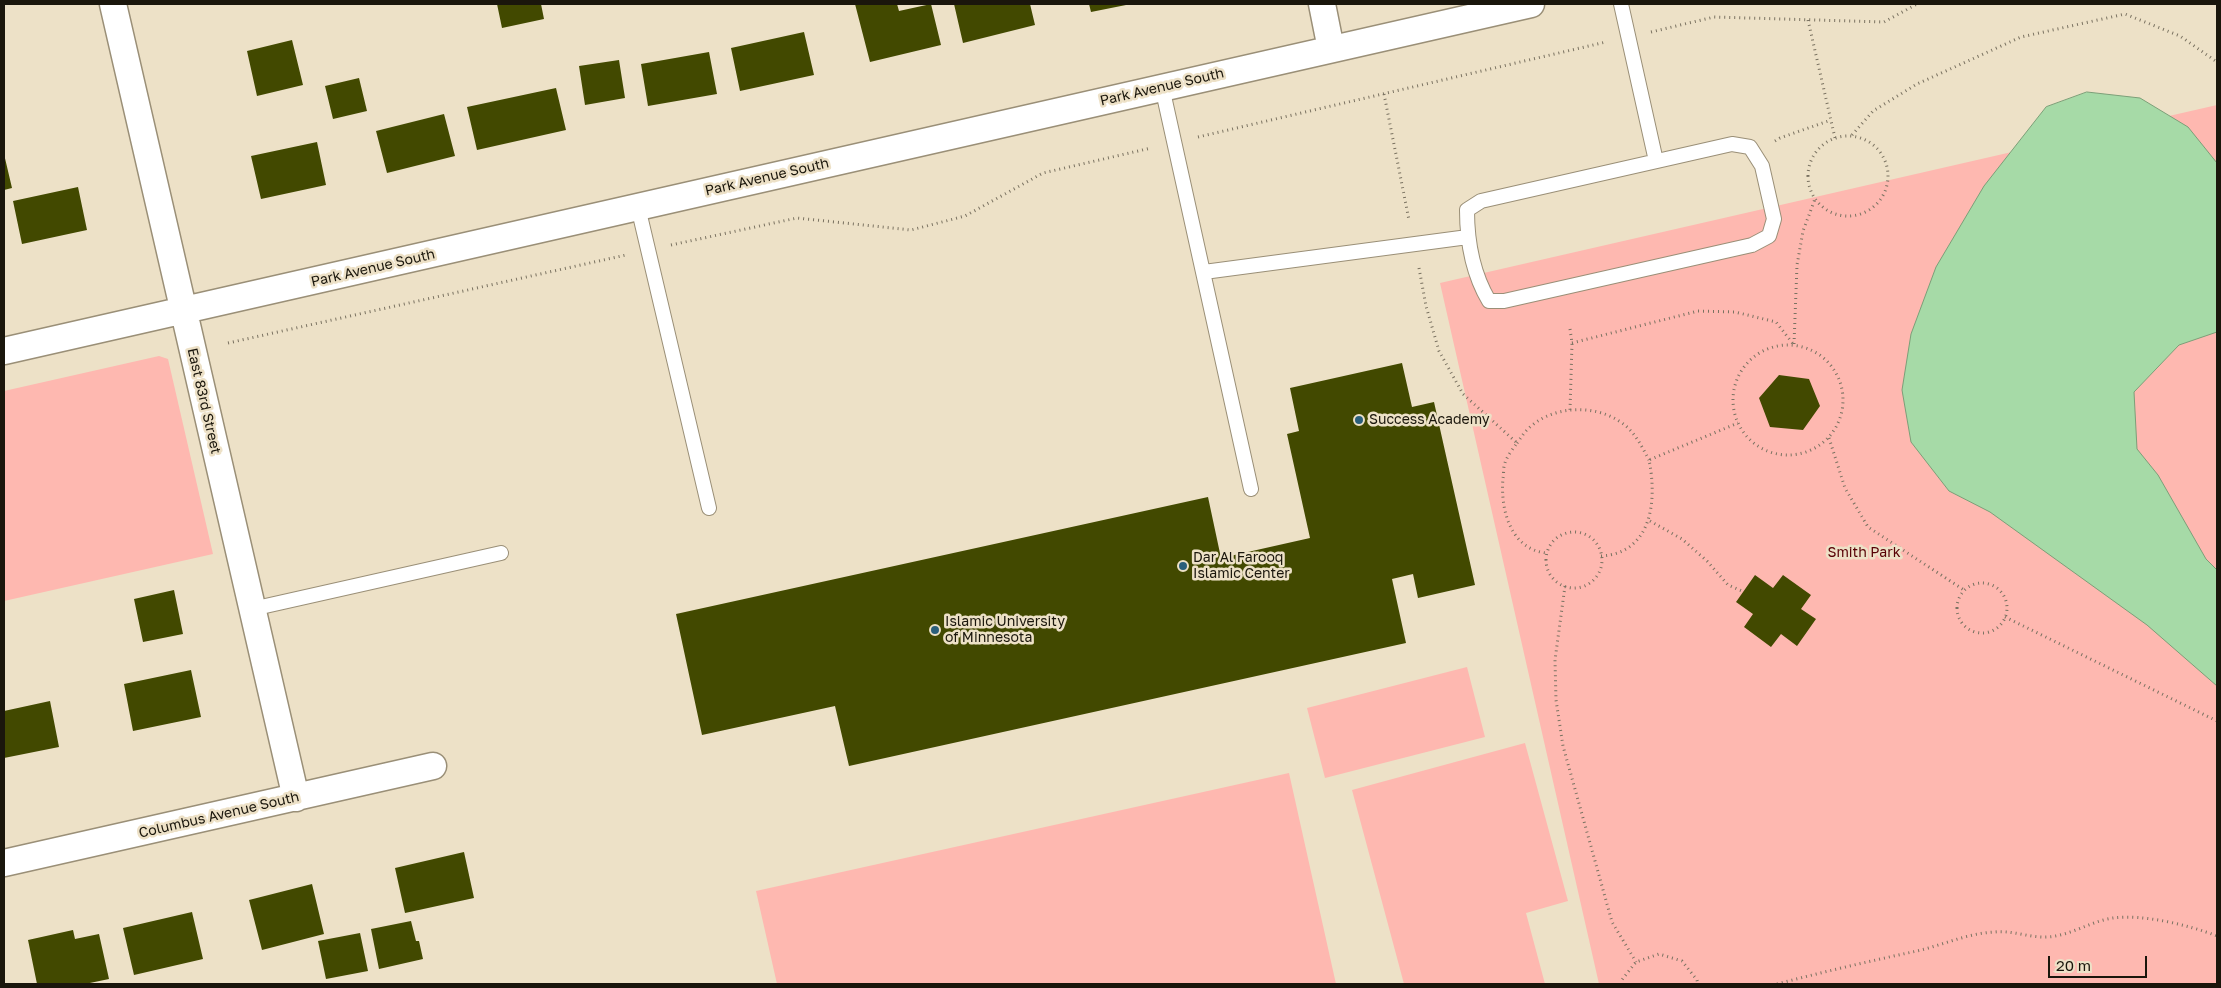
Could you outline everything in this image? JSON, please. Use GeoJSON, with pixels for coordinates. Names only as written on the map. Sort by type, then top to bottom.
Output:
{"type":"FeatureCollection","features":[{"type":"Feature","properties":{"kind":"street","name":"East 83rd Street"},"geometry":{"type":"LineString","coordinates":[[112,4],[296,798]]}},
{"type":"Feature","properties":{"kind":"street"},"geometry":{"type":"LineString","coordinates":[[1322,4],[1331,48]]}},
{"type":"Feature","properties":{"kind":"street","name":"Park Avenue South"},"geometry":{"type":"LineString","coordinates":[[4,351],[1531,4]]}},
{"type":"Feature","properties":{"kind":"street","name":"Columbus Avenue South"},"geometry":{"type":"LineString","coordinates":[[4,864],[433,766]]}},
{"type":"Feature","properties":{"kind":"lane"},"geometry":{"type":"LineString","coordinates":[[1621,4],[1656,161]]}},
{"type":"Feature","properties":{"kind":"lane"},"geometry":{"type":"LineString","coordinates":[[1162,87],[1251,489]]}},
{"type":"Feature","properties":{"kind":"lane"},"geometry":{"type":"LineString","coordinates":[[1732,144],[1750,147],[1756,156],[1762,166],[1774,219],[1769,236],[1752,245],[1504,301],[1489,301],[1479,284],[1468,237],[1467,210],[1481,201],[1732,144]]}},
{"type":"Feature","properties":{"kind":"lane"},"geometry":{"type":"LineString","coordinates":[[638,207],[709,508]]}},
{"type":"Feature","properties":{"kind":"lane"},"geometry":{"type":"LineString","coordinates":[[1204,272],[1468,237]]}},
{"type":"Feature","properties":{"kind":"lane"},"geometry":{"type":"LineString","coordinates":[[252,609],[501,553]]}},
{"type":"Feature","properties":{"kind":"path"},"geometry":{"type":"LineString","coordinates":[[228,343],[797,218],[911,230],[965,216],[1043,173],[1714,17],[1884,22],[1916,4]]}},
{"type":"Feature","properties":{"kind":"path"},"geometry":{"type":"LineString","coordinates":[[1852,135],[1873,111],[1917,84],[2021,37],[2125,14],[2180,36],[2217,62]]}},
{"type":"Feature","properties":{"kind":"path"},"geometry":{"type":"LineString","coordinates":[[1808,20],[1835,138]]}},
{"type":"Feature","properties":{"kind":"path"},"geometry":{"type":"LineString","coordinates":[[1384,94],[1426,306],[1439,351],[1463,394],[1517,443]]}},
{"type":"Feature","properties":{"kind":"path"},"geometry":{"type":"LineString","coordinates":[[1756,156],[1780,138],[1830,120]]}},
{"type":"Feature","properties":{"kind":"path"},"geometry":{"type":"LineString","coordinates":[[1852,135],[1873,144],[1882,156],[1886,162],[1887,185],[1876,205],[1856,216],[1833,214],[1815,199],[1807,178],[1813,155],[1829,140],[1852,135]]}},
{"type":"Feature","properties":{"kind":"path"},"geometry":{"type":"LineString","coordinates":[[1794,345],[1797,265],[1803,231],[1815,199]]}},
{"type":"Feature","properties":{"kind":"path"},"geometry":{"type":"LineString","coordinates":[[1572,343],[1698,312],[1735,312],[1776,322],[1794,345]]}},
{"type":"Feature","properties":{"kind":"path"},"geometry":{"type":"LineString","coordinates":[[1570,329],[1572,343],[1570,410]]}},
{"type":"Feature","properties":{"kind":"path"},"geometry":{"type":"LineString","coordinates":[[1794,345],[1811,349],[1826,359],[1837,373],[1843,389],[1844,407],[1839,424],[1829,438],[1815,450],[1798,455],[1780,455],[1762,450],[1748,438],[1738,424],[1733,408],[1734,391],[1739,375],[1749,361],[1762,351],[1777,346],[1794,345]]}},
{"type":"Feature","properties":{"kind":"path"},"geometry":{"type":"LineString","coordinates":[[1547,553],[1536,552],[1524,545],[1513,533],[1503,508],[1505,463],[1529,427],[1542,419],[1570,410],[1598,412],[1619,421],[1637,438],[1649,460],[1653,478],[1650,521],[1632,544],[1620,552],[1601,556]]}},
{"type":"Feature","properties":{"kind":"path"},"geometry":{"type":"LineString","coordinates":[[1649,460],[1738,424]]}},
{"type":"Feature","properties":{"kind":"path"},"geometry":{"type":"LineString","coordinates":[[1829,438],[1845,488],[1868,527],[1964,590]]}},
{"type":"Feature","properties":{"kind":"path"},"geometry":{"type":"LineString","coordinates":[[1650,521],[1682,539],[1707,561],[1728,585],[1744,592]]}},
{"type":"Feature","properties":{"kind":"path"},"geometry":{"type":"LineString","coordinates":[[1574,532],[1591,538],[1597,545],[1601,556],[1599,571],[1594,579],[1579,588],[1565,586],[1554,579],[1548,571],[1547,553],[1556,538],[1574,532]]}},
{"type":"Feature","properties":{"kind":"path"},"geometry":{"type":"LineString","coordinates":[[1986,583],[1996,587],[2004,595],[2007,606],[2005,617],[2000,626],[1990,632],[1978,633],[1968,629],[1960,621],[1957,610],[1958,599],[1964,590],[1974,584],[1986,583]]}},
{"type":"Feature","properties":{"kind":"path"},"geometry":{"type":"LineString","coordinates":[[1565,586],[1555,660],[1556,700],[1563,746],[1612,922],[1636,962]]}},
{"type":"Feature","properties":{"kind":"path"},"geometry":{"type":"LineString","coordinates":[[2005,617],[2217,721]]}},
{"type":"Feature","properties":{"kind":"path"},"geometry":{"type":"LineString","coordinates":[[1777,984],[1919,950],[1959,938],[1995,932],[2048,937],[2112,918],[2135,918],[2170,923],[2201,930],[2217,936]]}},
{"type":"Feature","properties":{"kind":"path"},"geometry":{"type":"LineString","coordinates":[[1621,984],[1621,981],[1636,962],[1659,954],[1682,961],[1698,980],[1698,984]]}},
{"type":"Feature","properties":{"kind":"green space","name":"Smith Park"},"geometry":{"type":"Polygon","coordinates":[[[2217,105],[2217,984],[1599,984],[1440,283],[2217,105]]]}},
{"type":"Feature","properties":{"kind":"green space"},"geometry":{"type":"Polygon","coordinates":[[[159,356],[168,359],[213,554],[4,601],[4,391],[159,356]]]}},
{"type":"Feature","properties":{"kind":"green space"},"geometry":{"type":"Polygon","coordinates":[[[1467,667],[1485,737],[1325,778],[1307,708],[1467,667]]]}},
{"type":"Feature","properties":{"kind":"green space"},"geometry":{"type":"Polygon","coordinates":[[[1525,743],[1568,901],[1526,913],[1545,984],[1404,984],[1352,790],[1525,743]]]}},
{"type":"Feature","properties":{"kind":"green space"},"geometry":{"type":"Polygon","coordinates":[[[1289,773],[1336,984],[777,984],[756,891],[1289,773]]]}},
{"type":"Feature","properties":{"kind":"shaded area"},"geometry":{"type":"Polygon","coordinates":[[[2087,92],[2140,98],[2188,127],[2217,163],[2217,332],[2179,345],[2134,392],[2137,449],[2158,475],[2206,559],[2217,570],[2217,686],[2147,625],[1990,512],[1949,491],[1911,442],[1902,390],[1911,334],[1936,267],[1984,186],[2046,107],[2087,92]]]}},
{"type":"Feature","properties":{"kind":"building"},"geometry":{"type":"Polygon","coordinates":[[[497,4],[541,4],[544,19],[502,28],[497,4]]]}},
{"type":"Feature","properties":{"kind":"building"},"geometry":{"type":"Polygon","coordinates":[[[855,4],[897,4],[899,11],[931,4],[941,45],[870,62],[855,4]]]}},
{"type":"Feature","properties":{"kind":"building"},"geometry":{"type":"Polygon","coordinates":[[[954,4],[1030,4],[1035,25],[963,43],[954,4]]]}},
{"type":"Feature","properties":{"kind":"building"},"geometry":{"type":"Polygon","coordinates":[[[1089,4],[1126,4],[1126,5],[1091,12],[1089,4]]]}},
{"type":"Feature","properties":{"kind":"building"},"geometry":{"type":"Polygon","coordinates":[[[804,32],[814,75],[740,91],[731,48],[804,32]]]}},
{"type":"Feature","properties":{"kind":"building"},"geometry":{"type":"Polygon","coordinates":[[[292,40],[303,85],[257,96],[247,51],[292,40]]]}},
{"type":"Feature","properties":{"kind":"building"},"geometry":{"type":"Polygon","coordinates":[[[709,52],[717,94],[648,106],[641,64],[709,52]]]}},
{"type":"Feature","properties":{"kind":"building"},"geometry":{"type":"Polygon","coordinates":[[[619,60],[625,98],[585,105],[579,66],[619,60]]]}},
{"type":"Feature","properties":{"kind":"building"},"geometry":{"type":"Polygon","coordinates":[[[359,78],[367,111],[333,119],[325,86],[359,78]]]}},
{"type":"Feature","properties":{"kind":"building"},"geometry":{"type":"Polygon","coordinates":[[[556,88],[566,130],[477,150],[467,107],[556,88]]]}},
{"type":"Feature","properties":{"kind":"building"},"geometry":{"type":"Polygon","coordinates":[[[444,114],[455,156],[387,173],[376,131],[444,114]]]}},
{"type":"Feature","properties":{"kind":"building"},"geometry":{"type":"Polygon","coordinates":[[[317,142],[326,185],[261,199],[251,156],[317,142]]]}},
{"type":"Feature","properties":{"kind":"building"},"geometry":{"type":"Polygon","coordinates":[[[4,154],[12,188],[4,190],[4,154]]]}},
{"type":"Feature","properties":{"kind":"building"},"geometry":{"type":"Polygon","coordinates":[[[78,187],[87,230],[22,244],[13,201],[78,187]]]}},
{"type":"Feature","properties":{"kind":"building","name":"Dar Al Farooq Islamic Center"},"geometry":{"type":"Polygon","coordinates":[[[1402,363],[1412,407],[1434,402],[1475,585],[1418,598],[1413,574],[1392,579],[1406,643],[849,766],[835,706],[702,735],[676,614],[1208,497],[1221,558],[1310,538],[1287,434],[1299,431],[1290,388],[1402,363]]]}},
{"type":"Feature","properties":{"kind":"building"},"geometry":{"type":"Polygon","coordinates":[[[1779,375],[1809,379],[1820,406],[1803,430],[1770,427],[1759,398],[1779,375]]]}},
{"type":"Feature","properties":{"kind":"building"},"geometry":{"type":"Polygon","coordinates":[[[1755,575],[1773,588],[1783,575],[1811,595],[1801,609],[1816,619],[1797,646],[1781,634],[1771,647],[1744,627],[1753,614],[1736,602],[1755,575]]]}},
{"type":"Feature","properties":{"kind":"building"},"geometry":{"type":"Polygon","coordinates":[[[174,590],[183,634],[143,642],[134,599],[174,590]]]}},
{"type":"Feature","properties":{"kind":"building"},"geometry":{"type":"Polygon","coordinates":[[[191,670],[201,717],[133,731],[124,684],[191,670]]]}},
{"type":"Feature","properties":{"kind":"building"},"geometry":{"type":"Polygon","coordinates":[[[50,701],[59,747],[4,758],[4,711],[50,701]]]}},
{"type":"Feature","properties":{"kind":"building"},"geometry":{"type":"Polygon","coordinates":[[[464,852],[474,898],[405,913],[395,868],[464,852]]]}},
{"type":"Feature","properties":{"kind":"building"},"geometry":{"type":"Polygon","coordinates":[[[312,884],[324,934],[262,950],[249,900],[312,884]]]}},
{"type":"Feature","properties":{"kind":"building"},"geometry":{"type":"Polygon","coordinates":[[[192,912],[203,959],[134,975],[123,928],[192,912]]]}},
{"type":"Feature","properties":{"kind":"building"},"geometry":{"type":"Polygon","coordinates":[[[411,921],[416,941],[419,941],[423,959],[379,969],[371,929],[411,921]]]}},
{"type":"Feature","properties":{"kind":"building"},"geometry":{"type":"Polygon","coordinates":[[[73,930],[75,939],[99,934],[109,979],[85,984],[37,984],[28,940],[73,930]]]}},
{"type":"Feature","properties":{"kind":"building"},"geometry":{"type":"Polygon","coordinates":[[[360,933],[368,971],[326,979],[318,941],[360,933]]]}},
{"type":"Feature","properties":{"kind":"place","name":"Success Academy"},"geometry":{"type":"Point","coordinates":[1359,420]}},
{"type":"Feature","properties":{"kind":"place","name":"Dar Al Farooq Islamic Center"},"geometry":{"type":"Point","coordinates":[1183,566]}},
{"type":"Feature","properties":{"kind":"place","name":"Islamic University of Minnesota"},"geometry":{"type":"Point","coordinates":[935,630]}}]}
